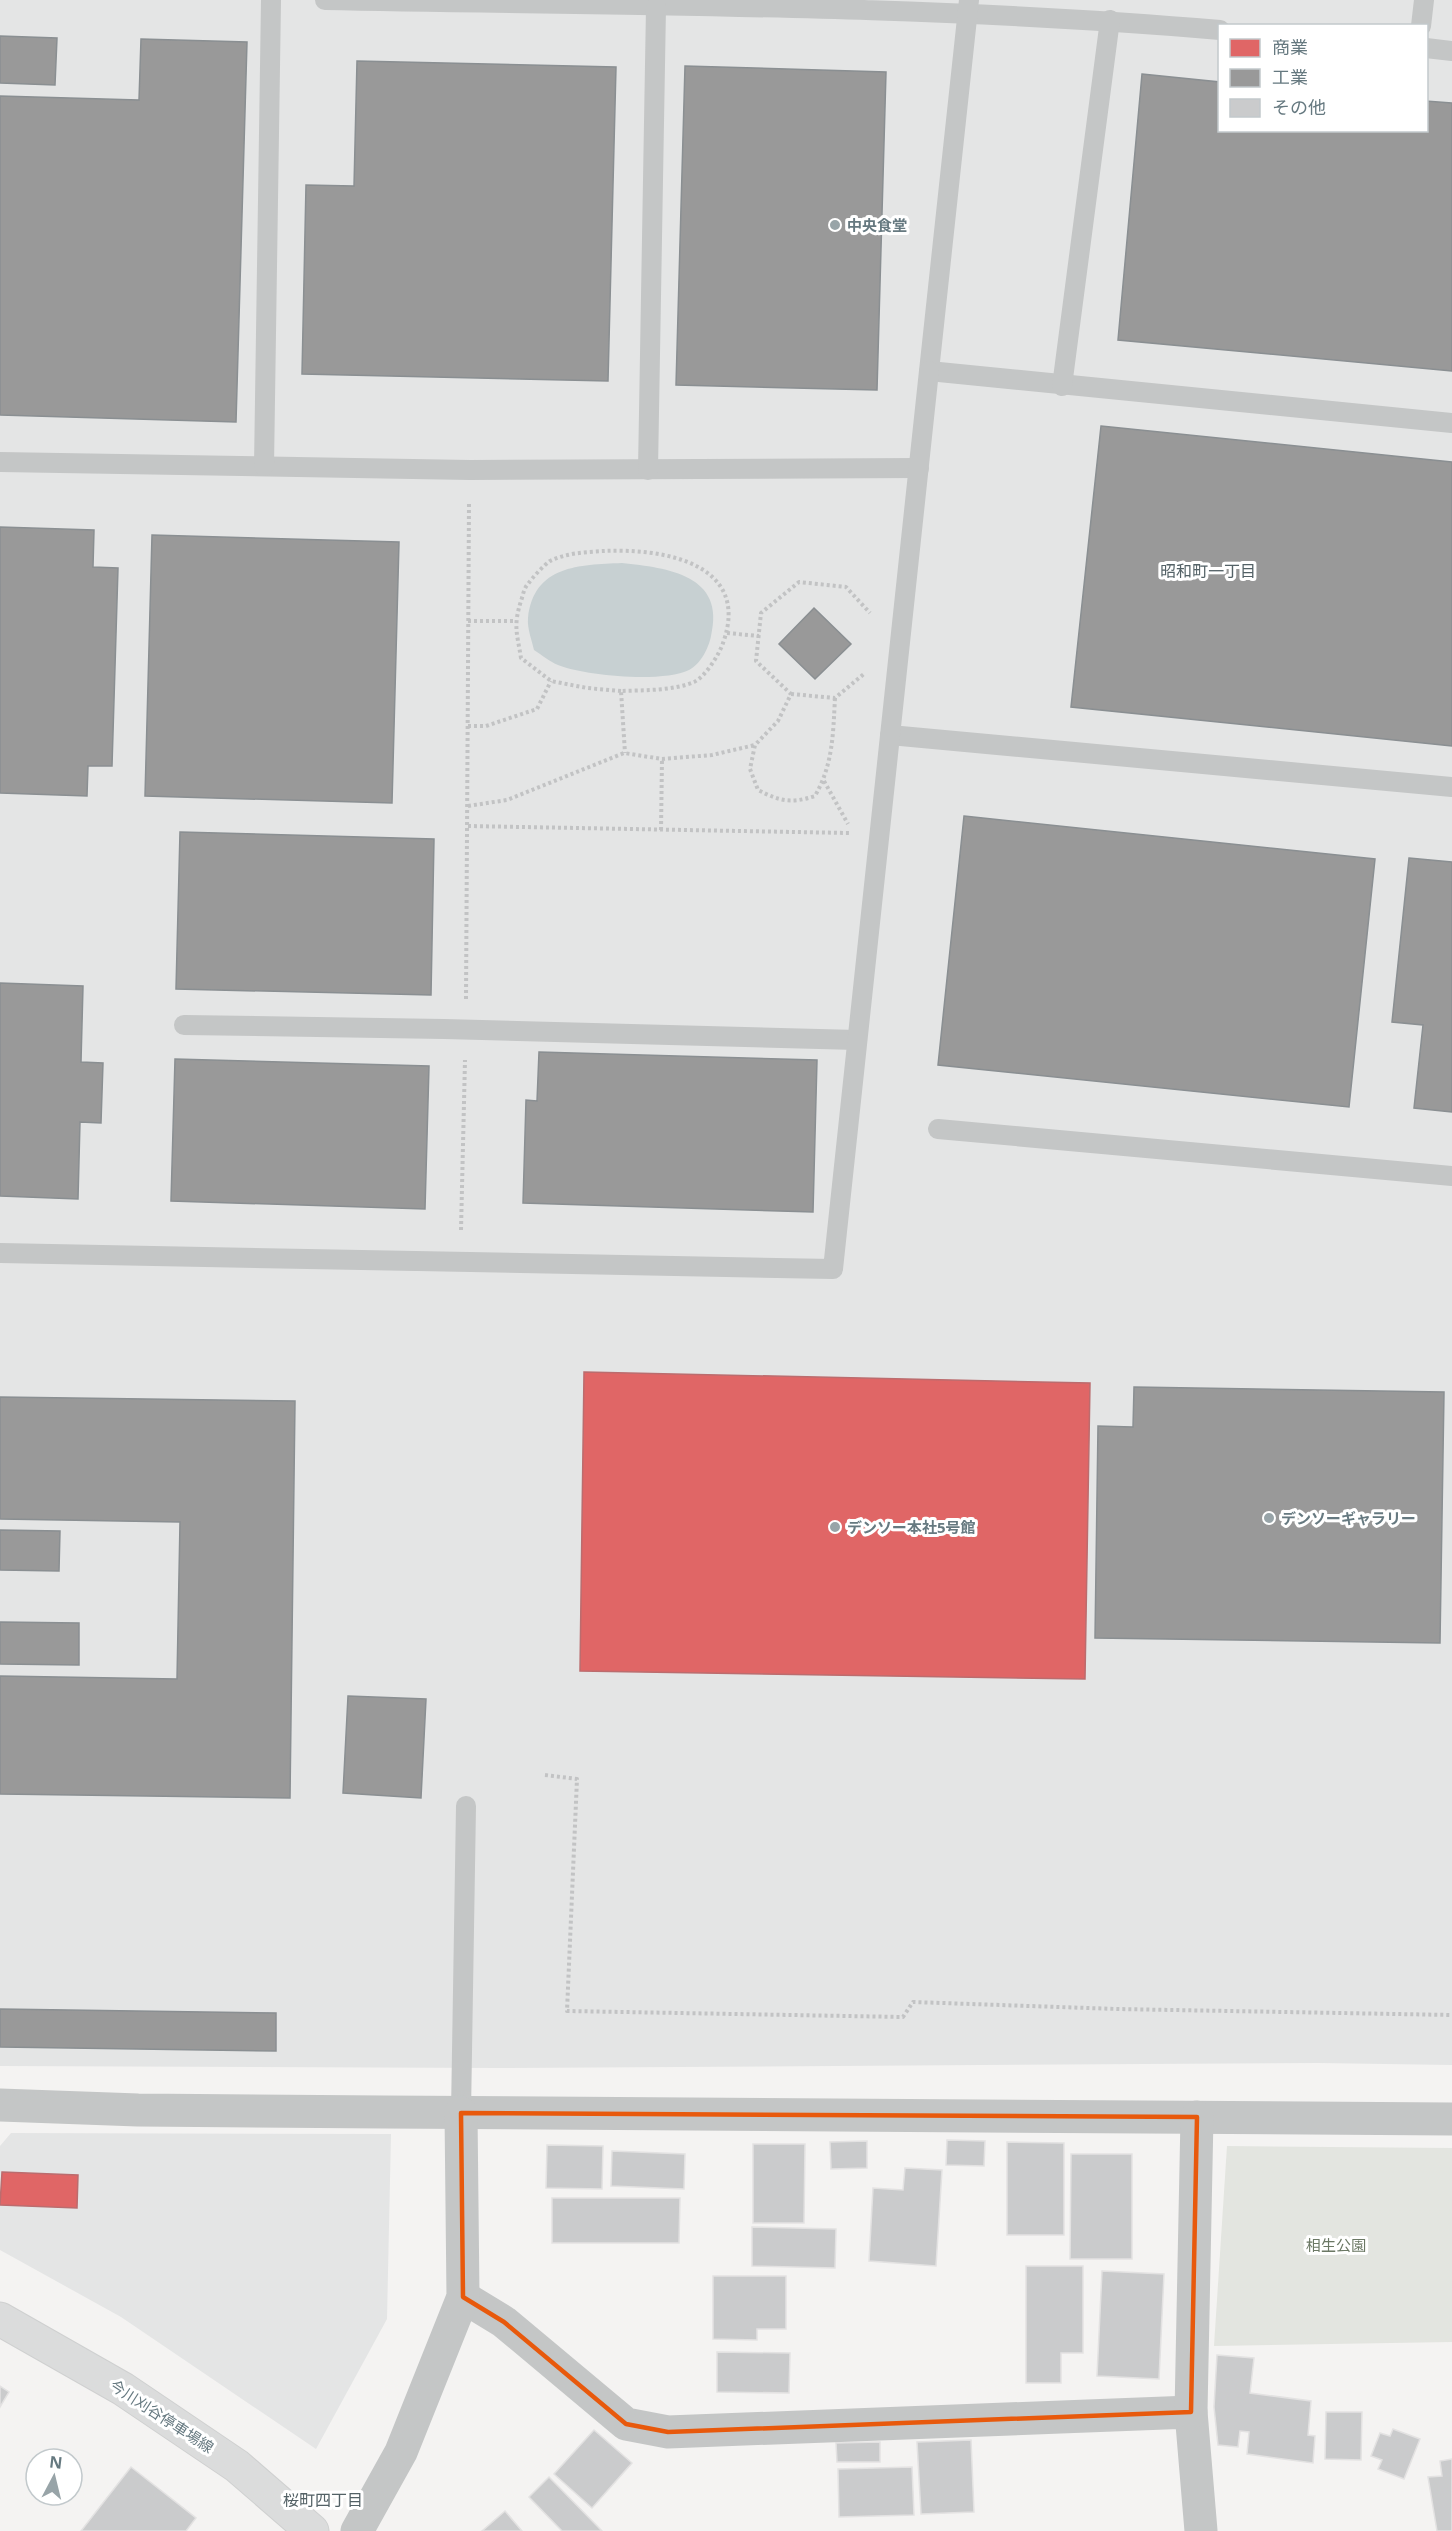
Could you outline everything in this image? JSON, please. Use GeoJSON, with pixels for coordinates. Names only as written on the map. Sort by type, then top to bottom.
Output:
{"type":"FeatureCollection","features":[{"type":"Feature","properties":{"kind":"main road","name":"今川刈谷停車場線"},"geometry":{"type":"LineString","coordinates":[[0,2319],[123,2389],[237,2466],[312,2531]]}},
{"type":"Feature","properties":{"kind":"street"},"geometry":{"type":"LineString","coordinates":[[0,2105],[138,2110],[1452,2119]]}},
{"type":"Feature","properties":{"kind":"street"},"geometry":{"type":"LineString","coordinates":[[357,2531],[401,2452],[463,2297],[461,2113]]}},
{"type":"Feature","properties":{"kind":"street"},"geometry":{"type":"LineString","coordinates":[[1197,2117],[1191,2412],[1201,2531]]}},
{"type":"Feature","properties":{"kind":"street"},"geometry":{"type":"LineString","coordinates":[[463,2297],[504,2322],[626,2424],[668,2432],[1191,2412]]}},
{"type":"Feature","properties":{"kind":"lane"},"geometry":{"type":"LineString","coordinates":[[264,466],[271,0]]}},
{"type":"Feature","properties":{"kind":"lane"},"geometry":{"type":"LineString","coordinates":[[325,0],[656,7],[968,6],[1218,30]]}},
{"type":"Feature","properties":{"kind":"lane"},"geometry":{"type":"LineString","coordinates":[[1421,24],[1424,0]]}},
{"type":"Feature","properties":{"kind":"lane"},"geometry":{"type":"LineString","coordinates":[[0,1253],[460,1260],[833,1269],[968,6]]}},
{"type":"Feature","properties":{"kind":"lane"},"geometry":{"type":"LineString","coordinates":[[648,470],[656,7]]}},
{"type":"Feature","properties":{"kind":"lane"},"geometry":{"type":"LineString","coordinates":[[1062,386],[1110,20]]}},
{"type":"Feature","properties":{"kind":"lane"},"geometry":{"type":"LineString","coordinates":[[1428,48],[1452,51]]}},
{"type":"Feature","properties":{"kind":"lane"},"geometry":{"type":"LineString","coordinates":[[929,371],[1452,423]]}},
{"type":"Feature","properties":{"kind":"lane"},"geometry":{"type":"LineString","coordinates":[[0,462],[470,470],[919,468]]}},
{"type":"Feature","properties":{"kind":"lane"},"geometry":{"type":"LineString","coordinates":[[890,735],[1452,787]]}},
{"type":"Feature","properties":{"kind":"lane"},"geometry":{"type":"LineString","coordinates":[[183,1025],[465,1029],[857,1040]]}},
{"type":"Feature","properties":{"kind":"lane"},"geometry":{"type":"LineString","coordinates":[[938,1129],[1452,1176]]}},
{"type":"Feature","properties":{"kind":"lane"},"geometry":{"type":"LineString","coordinates":[[461,2113],[466,1806]]}},
{"type":"Feature","properties":{"kind":"path"},"geometry":{"type":"LineString","coordinates":[[460,1260],[468,826],[470,470]]}},
{"type":"Feature","properties":{"kind":"path"},"geometry":{"type":"LineString","coordinates":[[621,550],[656,552],[695,563],[722,586],[729,608],[727,633],[718,657],[695,682],[660,689],[621,690],[587,688],[551,681],[521,658],[515,621],[526,585],[550,562],[579,552],[621,550]]}},
{"type":"Feature","properties":{"kind":"path"},"geometry":{"type":"LineString","coordinates":[[866,672],[835,698],[791,694],[756,661],[761,614],[799,582],[846,587],[877,621]]}},
{"type":"Feature","properties":{"kind":"path"},"geometry":{"type":"LineString","coordinates":[[468,621],[515,621]]}},
{"type":"Feature","properties":{"kind":"path"},"geometry":{"type":"LineString","coordinates":[[727,633],[759,636]]}},
{"type":"Feature","properties":{"kind":"path"},"geometry":{"type":"LineString","coordinates":[[468,726],[486,726],[537,709],[551,681]]}},
{"type":"Feature","properties":{"kind":"path"},"geometry":{"type":"LineString","coordinates":[[621,690],[625,753]]}},
{"type":"Feature","properties":{"kind":"path"},"geometry":{"type":"LineString","coordinates":[[791,694],[778,721],[755,745],[750,769],[758,790],[778,800],[797,802],[815,796],[824,781],[831,756],[835,698]]}},
{"type":"Feature","properties":{"kind":"path"},"geometry":{"type":"LineString","coordinates":[[468,806],[507,800],[625,753],[662,759],[712,755],[755,745]]}},
{"type":"Feature","properties":{"kind":"path"},"geometry":{"type":"LineString","coordinates":[[662,759],[662,830]]}},
{"type":"Feature","properties":{"kind":"path"},"geometry":{"type":"LineString","coordinates":[[468,826],[853,833],[824,781]]}},
{"type":"Feature","properties":{"kind":"path"},"geometry":{"type":"LineString","coordinates":[[545,1774],[577,1779],[567,2011],[903,2017],[912,2002],[1118,2009],[1452,2014]]}},
{"type":"Feature","properties":{"kind":"highlighted area"},"geometry":{"type":"Polygon","coordinates":[[[461,2113],[1197,2117],[1191,2412],[668,2432],[626,2424],[504,2322],[463,2297],[461,2113]]]}},
{"type":"Feature","properties":{"kind":"shaded area"},"geometry":{"type":"Polygon","coordinates":[[[0,0],[1452,0],[1452,2065],[1318,2063],[498,2068],[0,2066],[0,0]]]}},
{"type":"Feature","properties":{"kind":"shaded area"},"geometry":{"type":"Polygon","coordinates":[[[622,563],[674,572],[702,587],[710,600],[713,616],[710,640],[704,655],[689,670],[661,676],[605,675],[558,665],[534,650],[528,618],[532,601],[539,587],[561,571],[590,565],[622,563]]]}},
{"type":"Feature","properties":{"kind":"shaded area"},"geometry":{"type":"Polygon","coordinates":[[[11,2133],[391,2134],[387,2319],[316,2449],[121,2317],[0,2250],[0,2146],[11,2133]]]}},
{"type":"Feature","properties":{"kind":"green space","name":"相生公園"},"geometry":{"type":"Polygon","coordinates":[[[1227,2146],[1452,2148],[1452,2342],[1214,2346],[1227,2146]]]}},
{"type":"Feature","properties":{"kind":"building: 商業","name":"デンソー本社5号館"},"geometry":{"type":"Polygon","coordinates":[[[584,1372],[1090,1383],[1085,1679],[580,1671],[584,1372]]]}},
{"type":"Feature","properties":{"kind":"building: 商業"},"geometry":{"type":"Polygon","coordinates":[[[2,2172],[78,2175],[77,2208],[0,2205],[2,2172]]]}},
{"type":"Feature","properties":{"kind":"building: 工業"},"geometry":{"type":"Polygon","coordinates":[[[0,36],[57,38],[55,85],[0,83],[0,36]]]}},
{"type":"Feature","properties":{"kind":"building: 工業"},"geometry":{"type":"Polygon","coordinates":[[[141,39],[247,42],[236,422],[0,415],[0,96],[139,100],[141,39]]]}},
{"type":"Feature","properties":{"kind":"building: 工業"},"geometry":{"type":"Polygon","coordinates":[[[357,61],[616,67],[608,381],[302,374],[306,185],[354,186],[357,61]]]}},
{"type":"Feature","properties":{"kind":"building: 工業"},"geometry":{"type":"Polygon","coordinates":[[[685,66],[886,72],[877,390],[676,385],[685,66]]]}},
{"type":"Feature","properties":{"kind":"building: 工業"},"geometry":{"type":"Polygon","coordinates":[[[1142,74],[1218,82],[1218,132],[1428,132],[1428,101],[1452,103],[1452,371],[1118,340],[1142,74]]]}},
{"type":"Feature","properties":{"kind":"building: 工業"},"geometry":{"type":"Polygon","coordinates":[[[1101,426],[1452,462],[1452,746],[1071,707],[1101,426]]]}},
{"type":"Feature","properties":{"kind":"building: 工業"},"geometry":{"type":"Polygon","coordinates":[[[0,527],[94,530],[93,567],[118,568],[112,766],[88,766],[87,796],[0,793],[0,527]]]}},
{"type":"Feature","properties":{"kind":"building: 工業"},"geometry":{"type":"Polygon","coordinates":[[[152,535],[399,542],[392,803],[145,796],[152,535]]]}},
{"type":"Feature","properties":{"kind":"building: 工業"},"geometry":{"type":"Polygon","coordinates":[[[814,608],[851,644],[815,679],[779,644],[814,608]]]}},
{"type":"Feature","properties":{"kind":"building: 工業"},"geometry":{"type":"Polygon","coordinates":[[[964,816],[1375,859],[1349,1107],[938,1065],[964,816]]]}},
{"type":"Feature","properties":{"kind":"building: 工業"},"geometry":{"type":"Polygon","coordinates":[[[180,832],[434,839],[431,995],[176,989],[180,832]]]}},
{"type":"Feature","properties":{"kind":"building: 工業"},"geometry":{"type":"Polygon","coordinates":[[[1409,858],[1452,862],[1452,1112],[1414,1108],[1423,1025],[1392,1022],[1409,858]]]}},
{"type":"Feature","properties":{"kind":"building: 工業"},"geometry":{"type":"Polygon","coordinates":[[[0,983],[83,986],[81,1062],[103,1063],[101,1123],[80,1122],[78,1199],[0,1196],[0,983]]]}},
{"type":"Feature","properties":{"kind":"building: 工業"},"geometry":{"type":"Polygon","coordinates":[[[539,1052],[817,1060],[813,1212],[523,1203],[526,1100],[537,1101],[539,1052]]]}},
{"type":"Feature","properties":{"kind":"building: 工業"},"geometry":{"type":"Polygon","coordinates":[[[175,1059],[429,1066],[425,1209],[171,1201],[175,1059]]]}},
{"type":"Feature","properties":{"kind":"building: 工業"},"geometry":{"type":"Polygon","coordinates":[[[1134,1387],[1444,1392],[1440,1643],[1095,1638],[1098,1426],[1133,1427],[1134,1387]]]}},
{"type":"Feature","properties":{"kind":"building: 工業"},"geometry":{"type":"Polygon","coordinates":[[[0,1397],[295,1401],[290,1798],[0,1794],[0,1676],[177,1679],[180,1522],[0,1519],[0,1397]]]}},
{"type":"Feature","properties":{"kind":"building: 工業"},"geometry":{"type":"Polygon","coordinates":[[[0,1530],[60,1531],[59,1571],[0,1570],[0,1530]]]}},
{"type":"Feature","properties":{"kind":"building: 工業"},"geometry":{"type":"Polygon","coordinates":[[[0,1622],[79,1623],[79,1665],[0,1664],[0,1622]]]}},
{"type":"Feature","properties":{"kind":"building: 工業"},"geometry":{"type":"Polygon","coordinates":[[[348,1696],[426,1699],[421,1798],[343,1793],[348,1696]]]}},
{"type":"Feature","properties":{"kind":"building: 工業"},"geometry":{"type":"Polygon","coordinates":[[[0,2009],[276,2013],[276,2051],[0,2047],[0,2009]]]}},
{"type":"Feature","properties":{"kind":"building: その他"},"geometry":{"type":"Polygon","coordinates":[[[947,2140],[985,2141],[984,2166],[946,2165],[947,2140]]]}},
{"type":"Feature","properties":{"kind":"building: その他"},"geometry":{"type":"Polygon","coordinates":[[[867,2141],[867,2168],[831,2169],[830,2142],[867,2141]]]}},
{"type":"Feature","properties":{"kind":"building: その他"},"geometry":{"type":"Polygon","coordinates":[[[1007,2142],[1064,2143],[1064,2235],[1007,2235],[1007,2142]]]}},
{"type":"Feature","properties":{"kind":"building: その他"},"geometry":{"type":"Polygon","coordinates":[[[753,2144],[805,2144],[804,2223],[753,2223],[753,2144]]]}},
{"type":"Feature","properties":{"kind":"building: その他"},"geometry":{"type":"Polygon","coordinates":[[[547,2145],[603,2146],[602,2189],[546,2188],[547,2145]]]}},
{"type":"Feature","properties":{"kind":"building: その他"},"geometry":{"type":"Polygon","coordinates":[[[612,2151],[685,2154],[684,2189],[611,2186],[612,2151]]]}},
{"type":"Feature","properties":{"kind":"building: その他"},"geometry":{"type":"Polygon","coordinates":[[[1071,2154],[1132,2154],[1132,2259],[1070,2259],[1071,2154]]]}},
{"type":"Feature","properties":{"kind":"building: その他"},"geometry":{"type":"Polygon","coordinates":[[[905,2168],[942,2170],[936,2266],[869,2261],[873,2188],[903,2190],[905,2168]]]}},
{"type":"Feature","properties":{"kind":"building: その他"},"geometry":{"type":"Polygon","coordinates":[[[552,2198],[680,2198],[679,2243],[552,2243],[552,2198]]]}},
{"type":"Feature","properties":{"kind":"building: その他"},"geometry":{"type":"Polygon","coordinates":[[[752,2227],[836,2229],[835,2268],[752,2266],[752,2227]]]}},
{"type":"Feature","properties":{"kind":"building: その他"},"geometry":{"type":"Polygon","coordinates":[[[1026,2266],[1083,2266],[1083,2353],[1061,2353],[1061,2383],[1026,2383],[1026,2266]]]}},
{"type":"Feature","properties":{"kind":"building: その他"},"geometry":{"type":"Polygon","coordinates":[[[1102,2271],[1164,2274],[1159,2379],[1097,2376],[1102,2271]]]}},
{"type":"Feature","properties":{"kind":"building: その他"},"geometry":{"type":"Polygon","coordinates":[[[713,2276],[786,2276],[786,2329],[757,2329],[757,2340],[713,2339],[713,2276]]]}},
{"type":"Feature","properties":{"kind":"building: その他"},"geometry":{"type":"Polygon","coordinates":[[[717,2352],[790,2353],[789,2393],[717,2392],[717,2352]]]}},
{"type":"Feature","properties":{"kind":"building: その他"},"geometry":{"type":"Polygon","coordinates":[[[1217,2355],[1254,2358],[1250,2393],[1311,2401],[1308,2435],[1315,2436],[1313,2463],[1247,2454],[1249,2432],[1240,2431],[1238,2447],[1218,2445],[1214,2407],[1217,2355]]]}},
{"type":"Feature","properties":{"kind":"building: その他"},"geometry":{"type":"Polygon","coordinates":[[[0,2386],[9,2392],[0,2407],[0,2386]]]}},
{"type":"Feature","properties":{"kind":"building: その他"},"geometry":{"type":"Polygon","coordinates":[[[1326,2412],[1362,2412],[1361,2460],[1325,2459],[1326,2412]]]}},
{"type":"Feature","properties":{"kind":"building: その他"},"geometry":{"type":"Polygon","coordinates":[[[1393,2429],[1420,2439],[1404,2479],[1378,2469],[1382,2460],[1371,2456],[1380,2433],[1390,2436],[1393,2429]]]}},
{"type":"Feature","properties":{"kind":"building: その他"},"geometry":{"type":"Polygon","coordinates":[[[594,2430],[632,2463],[592,2508],[554,2474],[594,2430]]]}},
{"type":"Feature","properties":{"kind":"building: その他"},"geometry":{"type":"Polygon","coordinates":[[[971,2440],[974,2512],[921,2514],[917,2442],[971,2440]]]}},
{"type":"Feature","properties":{"kind":"building: その他"},"geometry":{"type":"Polygon","coordinates":[[[880,2442],[880,2462],[837,2462],[836,2443],[880,2442]]]}},
{"type":"Feature","properties":{"kind":"building: その他"},"geometry":{"type":"Polygon","coordinates":[[[1452,2459],[1452,2531],[1437,2531],[1428,2477],[1442,2476],[1440,2461],[1452,2459]]]}},
{"type":"Feature","properties":{"kind":"building: その他"},"geometry":{"type":"Polygon","coordinates":[[[131,2467],[196,2518],[186,2531],[81,2531],[131,2467]]]}},
{"type":"Feature","properties":{"kind":"building: その他"},"geometry":{"type":"Polygon","coordinates":[[[912,2467],[914,2515],[839,2517],[838,2469],[912,2467]]]}},
{"type":"Feature","properties":{"kind":"building: その他"},"geometry":{"type":"Polygon","coordinates":[[[549,2477],[602,2531],[562,2531],[529,2497],[549,2477]]]}},
{"type":"Feature","properties":{"kind":"building: その他"},"geometry":{"type":"Polygon","coordinates":[[[505,2511],[522,2531],[482,2531],[505,2511]]]}},
{"type":"Feature","properties":{"kind":"place","name":"中央食堂"},"geometry":{"type":"Point","coordinates":[835,225]}},
{"type":"Feature","properties":{"kind":"place","name":"デンソーギャラリー"},"geometry":{"type":"Point","coordinates":[1269,1518]}},
{"type":"Feature","properties":{"kind":"place","name":"デンソー本社5号館"},"geometry":{"type":"Point","coordinates":[835,1527]}},
{"type":"Feature","properties":{"kind":"district","name":"昭和町一丁目"},"geometry":{"type":"Point","coordinates":[1208,571]}},
{"type":"Feature","properties":{"kind":"district","name":"桜町四丁目"},"geometry":{"type":"Point","coordinates":[323,2500]}}]}
